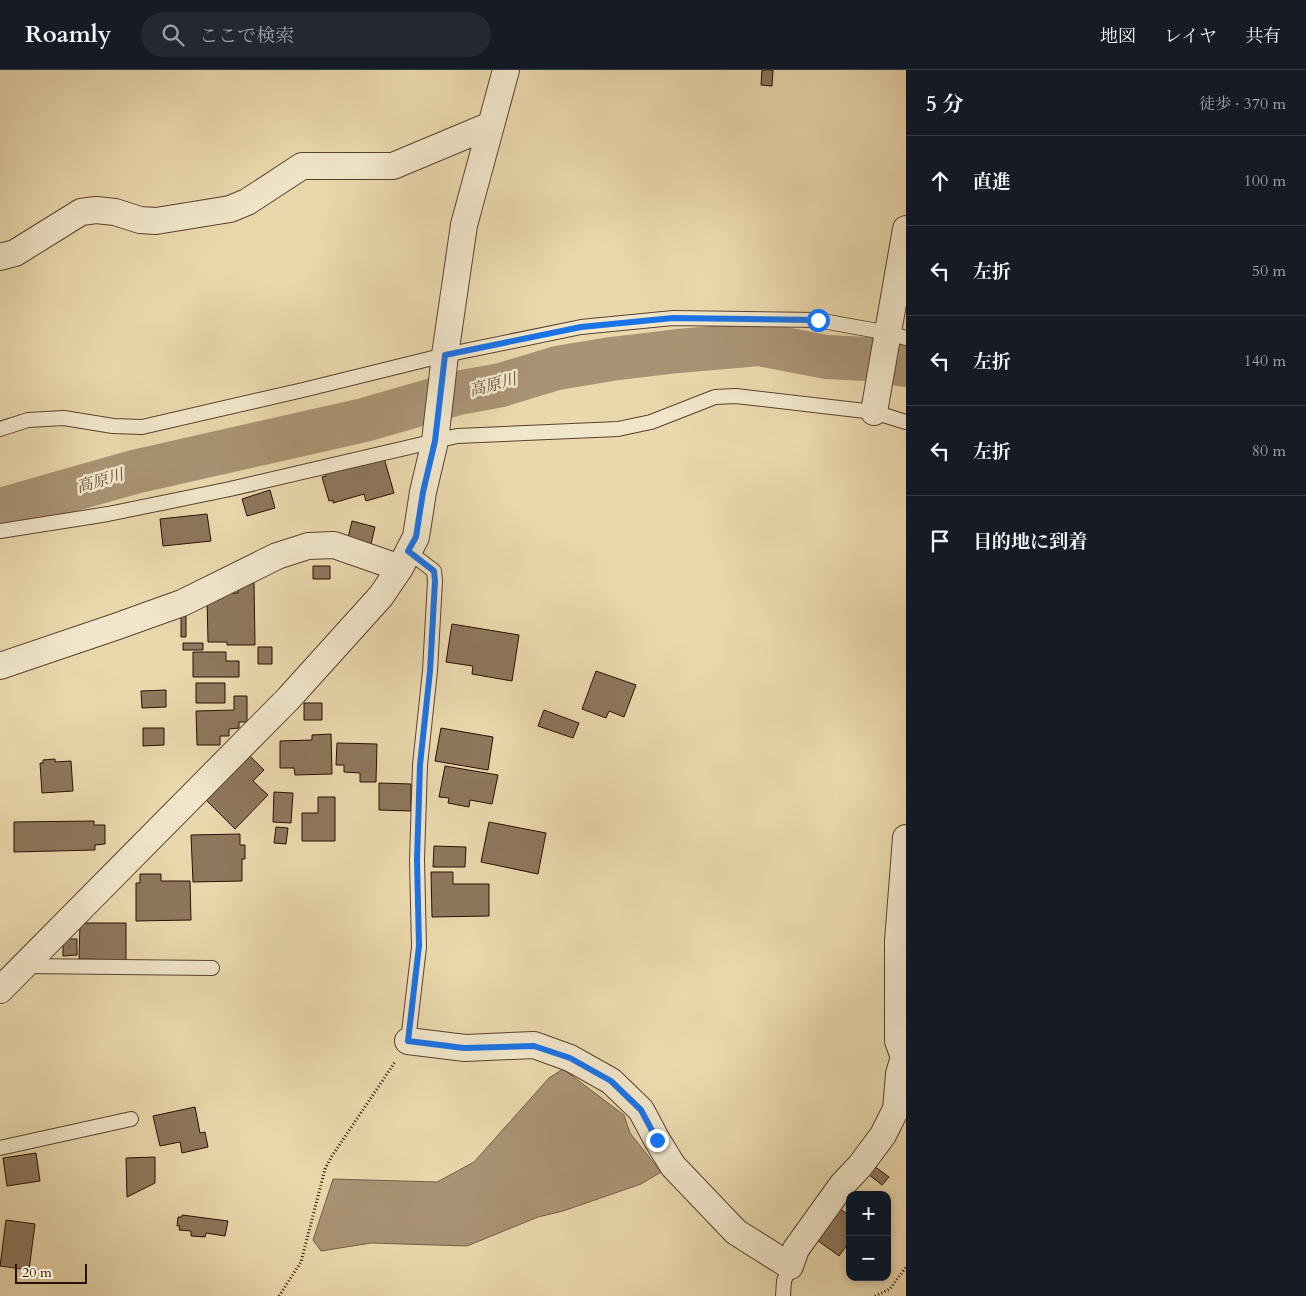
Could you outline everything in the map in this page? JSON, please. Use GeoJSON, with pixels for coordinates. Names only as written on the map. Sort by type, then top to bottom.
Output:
{"type":"FeatureCollection","features":[{"type":"Feature","properties":{"kind":"street"},"geometry":{"type":"LineString","coordinates":[[0,990],[288,699],[381,596],[404,560],[416,537],[423,492],[436,436],[464,225],[506,70]]}},
{"type":"Feature","properties":{"kind":"street"},"geometry":{"type":"LineString","coordinates":[[0,257],[15,253],[81,212],[96,210],[115,212],[140,220],[156,221],[230,209],[247,202],[302,166],[394,166],[491,125]]}},
{"type":"Feature","properties":{"kind":"street"},"geometry":{"type":"LineString","coordinates":[[874,412],[897,335],[906,229]]}},
{"type":"Feature","properties":{"kind":"street"},"geometry":{"type":"LineString","coordinates":[[0,666],[115,628],[182,603],[277,556],[308,546],[334,545],[404,560]]}},
{"type":"Feature","properties":{"kind":"street"},"geometry":{"type":"LineString","coordinates":[[408,1041],[464,1048],[534,1046],[570,1058],[611,1081],[641,1110],[673,1166],[730,1226],[736,1232],[790,1266],[796,1249],[842,1185],[860,1166],[883,1135],[896,1109],[899,1074],[904,1057],[898,1041],[906,838]]}},
{"type":"Feature","properties":{"kind":"lane"},"geometry":{"type":"LineString","coordinates":[[0,429],[28,420],[64,418],[113,426],[142,427],[581,327],[673,318],[818,320],[897,335]]}},
{"type":"Feature","properties":{"kind":"lane"},"geometry":{"type":"LineString","coordinates":[[0,531],[108,514],[221,491],[436,436],[618,429],[650,422],[715,397],[736,396],[874,412],[906,422]]}},
{"type":"Feature","properties":{"kind":"lane"},"geometry":{"type":"LineString","coordinates":[[404,560],[434,571],[435,581],[430,671],[420,765],[417,860],[419,946],[408,1041]]}},
{"type":"Feature","properties":{"kind":"lane"},"geometry":{"type":"LineString","coordinates":[[23,966],[212,968]]}},
{"type":"Feature","properties":{"kind":"lane"},"geometry":{"type":"LineString","coordinates":[[0,1148],[131,1119]]}},
{"type":"Feature","properties":{"kind":"lane"},"geometry":{"type":"LineString","coordinates":[[783,1296],[784,1281],[790,1266]]}},
{"type":"Feature","properties":{"kind":"path"},"geometry":{"type":"LineString","coordinates":[[279,1296],[301,1262],[325,1169],[408,1041]]}},
{"type":"Feature","properties":{"kind":"path"},"geometry":{"type":"LineString","coordinates":[[875,1296],[890,1289],[906,1267]]}},
{"type":"Feature","properties":{"kind":"shaded area"},"geometry":{"type":"Polygon","coordinates":[[[563,1069],[624,1115],[630,1133],[661,1172],[641,1184],[563,1211],[538,1217],[467,1246],[371,1243],[321,1251],[313,1240],[333,1179],[437,1182],[474,1162],[549,1078],[563,1069]]]}},
{"type":"Feature","properties":{"kind":"building"},"geometry":{"type":"Polygon","coordinates":[[[762,70],[773,70],[772,86],[761,85],[762,70]]]}},
{"type":"Feature","properties":{"kind":"building"},"geometry":{"type":"Polygon","coordinates":[[[384,458],[394,493],[366,501],[364,494],[333,503],[333,500],[329,501],[322,477],[326,476],[326,473],[384,458]]]}},
{"type":"Feature","properties":{"kind":"building"},"geometry":{"type":"Polygon","coordinates":[[[270,490],[275,508],[247,516],[242,499],[270,490]]]}},
{"type":"Feature","properties":{"kind":"building"},"geometry":{"type":"Polygon","coordinates":[[[207,514],[211,541],[163,546],[160,519],[207,514]]]}},
{"type":"Feature","properties":{"kind":"building"},"geometry":{"type":"Polygon","coordinates":[[[352,521],[375,527],[371,544],[348,538],[352,521]]]}},
{"type":"Feature","properties":{"kind":"building"},"geometry":{"type":"Polygon","coordinates":[[[313,566],[330,566],[330,579],[313,579],[313,566]]]}},
{"type":"Feature","properties":{"kind":"building"},"geometry":{"type":"Polygon","coordinates":[[[238,581],[254,581],[255,645],[227,645],[227,642],[208,642],[207,598],[217,593],[238,593],[238,581]]]}},
{"type":"Feature","properties":{"kind":"building"},"geometry":{"type":"Polygon","coordinates":[[[181,612],[186,612],[186,637],[181,637],[181,612]]]}},
{"type":"Feature","properties":{"kind":"building"},"geometry":{"type":"Polygon","coordinates":[[[452,624],[519,635],[512,681],[472,674],[473,666],[446,662],[452,624]]]}},
{"type":"Feature","properties":{"kind":"building"},"geometry":{"type":"Polygon","coordinates":[[[183,643],[203,643],[203,650],[183,650],[183,643]]]}},
{"type":"Feature","properties":{"kind":"building"},"geometry":{"type":"Polygon","coordinates":[[[258,647],[272,647],[272,664],[258,664],[258,647]]]}},
{"type":"Feature","properties":{"kind":"building"},"geometry":{"type":"Polygon","coordinates":[[[193,652],[226,652],[226,661],[239,661],[239,677],[193,677],[193,652]]]}},
{"type":"Feature","properties":{"kind":"building"},"geometry":{"type":"Polygon","coordinates":[[[596,671],[636,685],[624,717],[609,711],[606,718],[582,709],[596,671]]]}},
{"type":"Feature","properties":{"kind":"building"},"geometry":{"type":"Polygon","coordinates":[[[196,683],[225,683],[225,703],[196,703],[196,683]]]}},
{"type":"Feature","properties":{"kind":"building"},"geometry":{"type":"Polygon","coordinates":[[[166,690],[166,707],[142,708],[141,691],[166,690]]]}},
{"type":"Feature","properties":{"kind":"building"},"geometry":{"type":"Polygon","coordinates":[[[234,696],[247,696],[247,722],[239,722],[239,728],[229,729],[229,736],[220,736],[220,745],[197,745],[196,711],[234,710],[234,696]]]}},
{"type":"Feature","properties":{"kind":"building"},"geometry":{"type":"Polygon","coordinates":[[[304,703],[322,703],[322,720],[304,720],[304,703]]]}},
{"type":"Feature","properties":{"kind":"building"},"geometry":{"type":"Polygon","coordinates":[[[544,710],[579,723],[573,738],[538,726],[544,710]]]}},
{"type":"Feature","properties":{"kind":"building"},"geometry":{"type":"Polygon","coordinates":[[[143,728],[164,728],[164,745],[143,746],[143,728]]]}},
{"type":"Feature","properties":{"kind":"building"},"geometry":{"type":"Polygon","coordinates":[[[441,728],[493,737],[488,770],[435,761],[441,728]]]}},
{"type":"Feature","properties":{"kind":"building"},"geometry":{"type":"Polygon","coordinates":[[[331,734],[332,774],[295,775],[294,768],[280,768],[280,741],[312,740],[312,735],[331,734]]]}},
{"type":"Feature","properties":{"kind":"building"},"geometry":{"type":"Polygon","coordinates":[[[337,743],[377,744],[376,782],[360,782],[360,773],[344,772],[344,765],[336,765],[337,743]]]}},
{"type":"Feature","properties":{"kind":"building"},"geometry":{"type":"Polygon","coordinates":[[[250,756],[264,770],[253,781],[268,795],[235,829],[206,800],[250,756]]]}},
{"type":"Feature","properties":{"kind":"building"},"geometry":{"type":"Polygon","coordinates":[[[55,759],[55,762],[71,761],[73,791],[42,793],[40,763],[43,763],[43,760],[55,759]]]}},
{"type":"Feature","properties":{"kind":"building"},"geometry":{"type":"Polygon","coordinates":[[[445,766],[498,775],[492,804],[470,800],[469,807],[448,803],[449,798],[439,797],[445,766]]]}},
{"type":"Feature","properties":{"kind":"building"},"geometry":{"type":"Polygon","coordinates":[[[379,783],[411,784],[411,811],[379,810],[379,783]]]}},
{"type":"Feature","properties":{"kind":"building"},"geometry":{"type":"Polygon","coordinates":[[[274,792],[293,793],[291,823],[273,822],[274,792]]]}},
{"type":"Feature","properties":{"kind":"building"},"geometry":{"type":"Polygon","coordinates":[[[318,797],[335,797],[335,841],[302,841],[302,813],[318,813],[318,797]]]}},
{"type":"Feature","properties":{"kind":"building"},"geometry":{"type":"Polygon","coordinates":[[[94,821],[94,825],[105,825],[105,844],[95,845],[95,850],[14,852],[14,822],[94,821]]]}},
{"type":"Feature","properties":{"kind":"building"},"geometry":{"type":"Polygon","coordinates":[[[489,822],[546,833],[538,874],[481,862],[489,822]]]}},
{"type":"Feature","properties":{"kind":"building"},"geometry":{"type":"Polygon","coordinates":[[[276,827],[288,828],[286,844],[274,843],[276,827]]]}},
{"type":"Feature","properties":{"kind":"building"},"geometry":{"type":"Polygon","coordinates":[[[240,834],[240,845],[245,845],[245,859],[242,859],[242,881],[193,882],[191,835],[240,834]]]}},
{"type":"Feature","properties":{"kind":"building"},"geometry":{"type":"Polygon","coordinates":[[[434,846],[466,847],[465,867],[433,867],[434,846]]]}},
{"type":"Feature","properties":{"kind":"building"},"geometry":{"type":"Polygon","coordinates":[[[431,872],[453,872],[453,884],[489,884],[489,916],[432,917],[431,872]]]}},
{"type":"Feature","properties":{"kind":"building"},"geometry":{"type":"Polygon","coordinates":[[[140,874],[161,874],[161,881],[190,881],[191,920],[136,921],[136,883],[140,883],[140,874]]]}},
{"type":"Feature","properties":{"kind":"building"},"geometry":{"type":"Polygon","coordinates":[[[80,923],[126,923],[126,960],[79,959],[80,923]]]}},
{"type":"Feature","properties":{"kind":"building"},"geometry":{"type":"Polygon","coordinates":[[[63,939],[77,939],[77,955],[63,956],[63,939]]]}},
{"type":"Feature","properties":{"kind":"building"},"geometry":{"type":"Polygon","coordinates":[[[195,1107],[200,1133],[205,1132],[208,1147],[182,1153],[180,1142],[160,1146],[153,1116],[195,1107]]]}},
{"type":"Feature","properties":{"kind":"building"},"geometry":{"type":"Polygon","coordinates":[[[36,1153],[40,1181],[7,1186],[3,1158],[36,1153]]]}},
{"type":"Feature","properties":{"kind":"building"},"geometry":{"type":"Polygon","coordinates":[[[155,1157],[155,1183],[127,1197],[126,1158],[155,1157]]]}},
{"type":"Feature","properties":{"kind":"building"},"geometry":{"type":"Polygon","coordinates":[[[874,1166],[889,1177],[882,1185],[868,1174],[874,1166]]]}},
{"type":"Feature","properties":{"kind":"building"},"geometry":{"type":"Polygon","coordinates":[[[840,1209],[846,1213],[846,1246],[839,1256],[817,1240],[840,1209]]]}},
{"type":"Feature","properties":{"kind":"building"},"geometry":{"type":"Polygon","coordinates":[[[182,1215],[228,1221],[225,1236],[206,1233],[205,1237],[191,1236],[191,1231],[179,1230],[180,1226],[177,1226],[178,1217],[182,1217],[182,1215]]]}},
{"type":"Feature","properties":{"kind":"building"},"geometry":{"type":"Polygon","coordinates":[[[6,1220],[35,1224],[29,1270],[0,1266],[6,1220]]]}},
{"type":"Feature","properties":{"kind":"waterway","name":"高原川"},"geometry":{"type":"LineString","coordinates":[[0,509],[134,472],[364,420],[458,393],[501,385],[557,368],[611,359],[759,344],[826,357],[868,359],[906,365]]}},
{"type":"Feature","properties":{"kind":"route"},"geometry":{"type":"LineString","coordinates":[[657,1140],[641,1110],[611,1081],[570,1058],[534,1046],[464,1048],[408,1041],[419,946],[417,860],[420,765],[430,671],[435,581],[434,571],[408,551],[416,537],[423,492],[435,441],[445,355],[581,327],[673,318],[818,320]]}}]}
